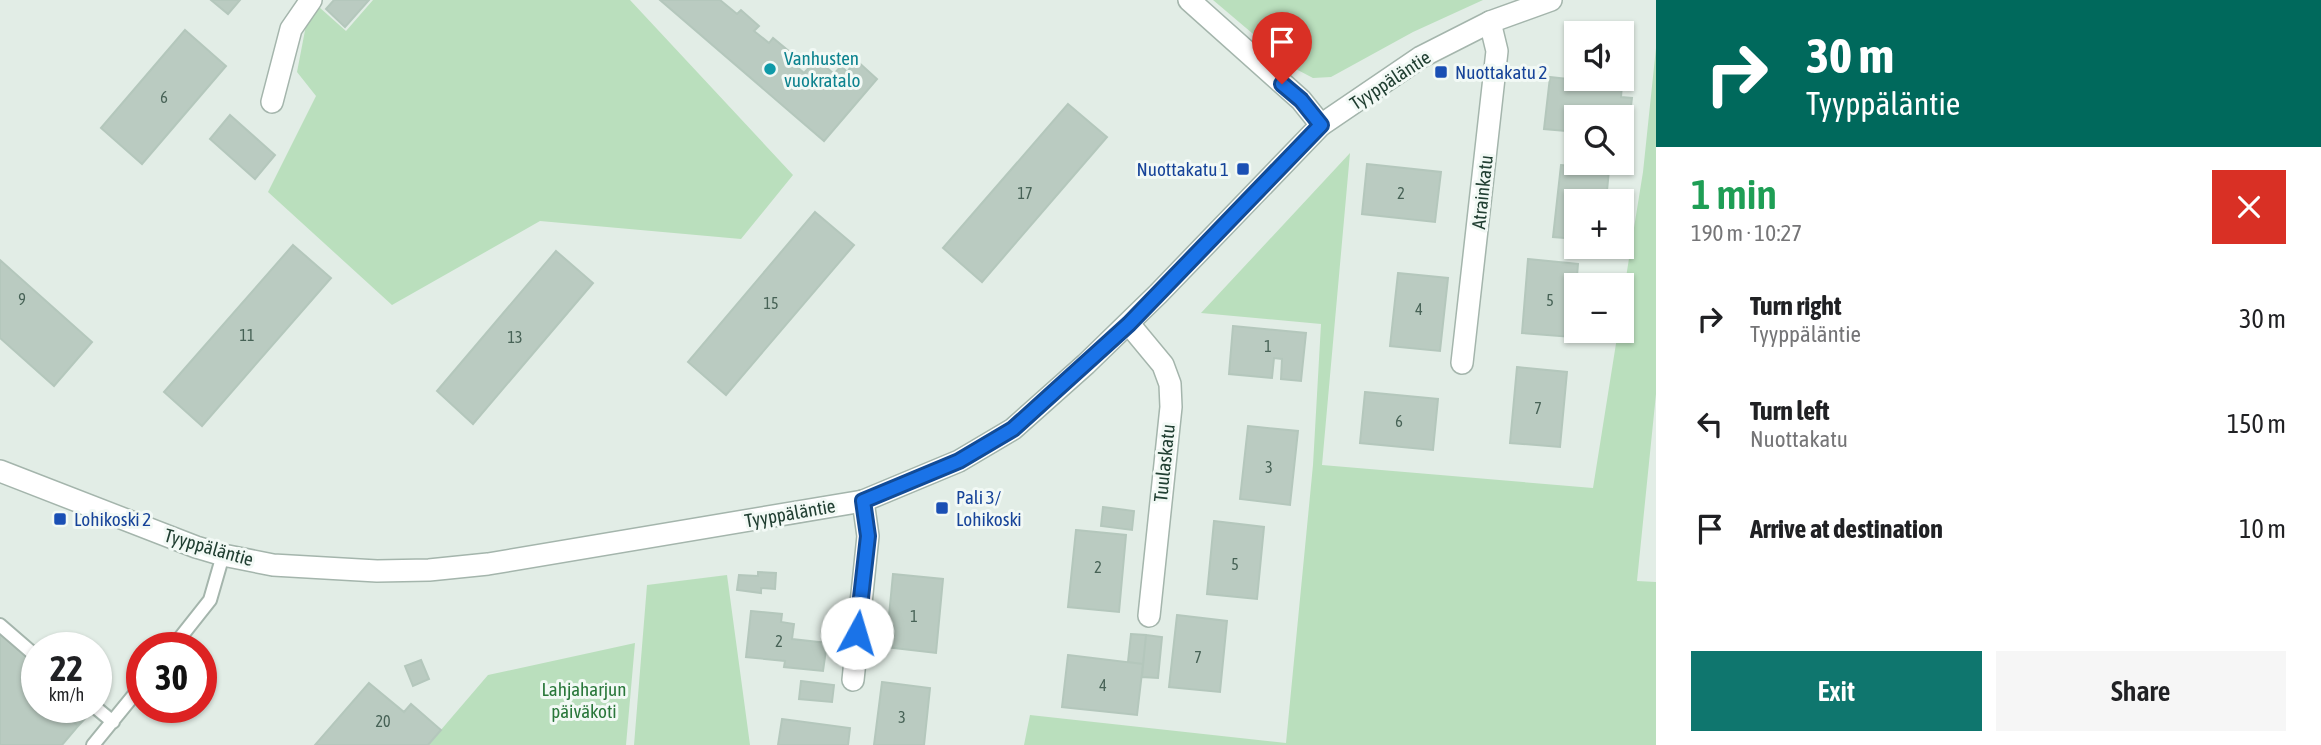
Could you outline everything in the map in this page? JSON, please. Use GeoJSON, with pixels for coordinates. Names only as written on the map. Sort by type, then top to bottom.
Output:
{"type":"FeatureCollection","features":[{"type":"Feature","properties":{"kind":"street"},"geometry":{"type":"LineString","coordinates":[[272,102],[291,29],[311,0]]}},
{"type":"Feature","properties":{"kind":"street"},"geometry":{"type":"LineString","coordinates":[[1189,0],[1301,100],[1321,125]]}},
{"type":"Feature","properties":{"kind":"street","name":"Tyyppäläntie"},"geometry":{"type":"LineString","coordinates":[[0,471],[223,555],[272,565],[353,571],[429,570],[488,564],[863,501],[959,461],[1013,429],[1129,324],[1321,125],[1421,57],[1490,22],[1551,0]]}},
{"type":"Feature","properties":{"kind":"street","name":"Atrainkatu"},"geometry":{"type":"LineString","coordinates":[[1462,363],[1497,51],[1490,22]]}},
{"type":"Feature","properties":{"kind":"street","name":"Tuulaskatu"},"geometry":{"type":"LineString","coordinates":[[1129,324],[1163,365],[1170,384],[1171,407],[1149,616]]}},
{"type":"Feature","properties":{"kind":"street"},"geometry":{"type":"LineString","coordinates":[[853,680],[868,536],[863,501]]}},
{"type":"Feature","properties":{"kind":"lane"},"geometry":{"type":"LineString","coordinates":[[185,632],[210,600],[223,555]]}},
{"type":"Feature","properties":{"kind":"lane"},"geometry":{"type":"LineString","coordinates":[[0,625],[21,643]]}},
{"type":"Feature","properties":{"kind":"lane"},"geometry":{"type":"LineString","coordinates":[[93,745],[126,705]]}},
{"type":"Feature","properties":{"kind":"green space"},"geometry":{"type":"Polygon","coordinates":[[[373,0],[630,0],[793,175],[741,239],[540,221],[392,305],[268,192],[316,96],[297,72],[307,20],[319,7],[346,31],[373,0]]]}},
{"type":"Feature","properties":{"kind":"green space"},"geometry":{"type":"Polygon","coordinates":[[[1213,0],[1483,0],[1413,32],[1331,77],[1313,78],[1292,67],[1213,0]]]}},
{"type":"Feature","properties":{"kind":"green space"},"geometry":{"type":"Polygon","coordinates":[[[1656,48],[1656,394],[1637,581],[1656,582],[1656,745],[1024,745],[1030,715],[1286,743],[1313,465],[1321,324],[1201,313],[1350,153],[1322,465],[1593,488],[1616,343],[1634,343],[1634,273],[1627,273],[1629,259],[1634,259],[1634,228],[1643,172],[1656,48]]]}},
{"type":"Feature","properties":{"kind":"green space"},"geometry":{"type":"Polygon","coordinates":[[[727,575],[750,745],[634,745],[647,585],[727,575]]]}},
{"type":"Feature","properties":{"kind":"green space","name":"Lahjaharjun päiväkoti"},"geometry":{"type":"Polygon","coordinates":[[[635,643],[626,745],[428,745],[488,675],[635,643]]]}},
{"type":"Feature","properties":{"kind":"building"},"geometry":{"type":"Polygon","coordinates":[[[211,0],[240,0],[228,14],[211,0]]]}},
{"type":"Feature","properties":{"kind":"building"},"geometry":{"type":"Polygon","coordinates":[[[334,0],[369,0],[345,27],[326,9],[334,0]]]}},
{"type":"Feature","properties":{"kind":"building","name":"Vanhusten vuokratalo"},"geometry":{"type":"Polygon","coordinates":[[[660,0],[720,0],[737,14],[741,10],[759,26],[754,31],[769,43],[773,38],[791,53],[787,58],[804,73],[817,59],[834,74],[841,66],[847,72],[856,60],[877,79],[824,141],[660,0]]]}},
{"type":"Feature","properties":{"kind":"building"},"geometry":{"type":"Polygon","coordinates":[[[185,30],[226,66],[142,164],[101,128],[185,30]]]}},
{"type":"Feature","properties":{"kind":"building"},"geometry":{"type":"Polygon","coordinates":[[[1550,77],[1564,79],[1564,91],[1622,91],[1621,97],[1632,98],[1631,105],[1564,105],[1564,131],[1544,129],[1550,77]]]}},
{"type":"Feature","properties":{"kind":"building"},"geometry":{"type":"Polygon","coordinates":[[[1068,104],[1107,137],[982,282],[943,248],[1068,104]]]}},
{"type":"Feature","properties":{"kind":"building"},"geometry":{"type":"Polygon","coordinates":[[[230,115],[275,155],[255,179],[210,139],[230,115]]]}},
{"type":"Feature","properties":{"kind":"building"},"geometry":{"type":"Polygon","coordinates":[[[1367,164],[1441,172],[1435,222],[1362,214],[1367,164]]]}},
{"type":"Feature","properties":{"kind":"building"},"geometry":{"type":"Polygon","coordinates":[[[1561,165],[1564,165],[1564,175],[1609,175],[1607,189],[1564,189],[1564,238],[1553,237],[1561,165]]]}},
{"type":"Feature","properties":{"kind":"building"},"geometry":{"type":"Polygon","coordinates":[[[815,212],[854,245],[726,395],[688,362],[815,212]]]}},
{"type":"Feature","properties":{"kind":"building"},"geometry":{"type":"Polygon","coordinates":[[[293,245],[331,278],[202,426],[164,392],[293,245]]]}},
{"type":"Feature","properties":{"kind":"building"},"geometry":{"type":"Polygon","coordinates":[[[556,251],[593,283],[473,424],[437,391],[556,251]]]}},
{"type":"Feature","properties":{"kind":"building"},"geometry":{"type":"Polygon","coordinates":[[[1528,259],[1578,264],[1577,273],[1564,273],[1564,336],[1522,333],[1528,259]]]}},
{"type":"Feature","properties":{"kind":"building"},"geometry":{"type":"Polygon","coordinates":[[[0,260],[92,342],[54,386],[0,338],[0,260]]]}},
{"type":"Feature","properties":{"kind":"building"},"geometry":{"type":"Polygon","coordinates":[[[1398,273],[1448,278],[1440,351],[1390,346],[1398,273]]]}},
{"type":"Feature","properties":{"kind":"building"},"geometry":{"type":"Polygon","coordinates":[[[1233,326],[1306,333],[1301,381],[1281,379],[1282,359],[1274,358],[1272,378],[1229,374],[1233,326]]]}},
{"type":"Feature","properties":{"kind":"building"},"geometry":{"type":"Polygon","coordinates":[[[1517,367],[1567,372],[1560,447],[1510,443],[1517,367]]]}},
{"type":"Feature","properties":{"kind":"building"},"geometry":{"type":"Polygon","coordinates":[[[1365,392],[1438,399],[1433,450],[1360,443],[1365,392]]]}},
{"type":"Feature","properties":{"kind":"building"},"geometry":{"type":"Polygon","coordinates":[[[1248,426],[1298,431],[1290,505],[1240,499],[1248,426]]]}},
{"type":"Feature","properties":{"kind":"building"},"geometry":{"type":"Polygon","coordinates":[[[1103,507],[1134,511],[1132,530],[1101,526],[1103,507]]]}},
{"type":"Feature","properties":{"kind":"building"},"geometry":{"type":"Polygon","coordinates":[[[1214,521],[1264,527],[1257,599],[1207,594],[1214,521]]]}},
{"type":"Feature","properties":{"kind":"building"},"geometry":{"type":"Polygon","coordinates":[[[1076,530],[1126,535],[1119,612],[1068,607],[1076,530]]]}},
{"type":"Feature","properties":{"kind":"building"},"geometry":{"type":"Polygon","coordinates":[[[758,572],[776,573],[775,589],[761,588],[761,593],[737,590],[739,575],[758,576],[758,572]]]}},
{"type":"Feature","properties":{"kind":"building"},"geometry":{"type":"Polygon","coordinates":[[[893,574],[943,579],[936,653],[886,647],[893,574]]]}},
{"type":"Feature","properties":{"kind":"building"},"geometry":{"type":"Polygon","coordinates":[[[751,611],[782,614],[781,622],[794,624],[792,639],[827,643],[823,671],[784,667],[785,661],[746,657],[751,611]]]}},
{"type":"Feature","properties":{"kind":"building"},"geometry":{"type":"Polygon","coordinates":[[[1177,615],[1227,621],[1220,692],[1169,687],[1177,615]]]}},
{"type":"Feature","properties":{"kind":"building"},"geometry":{"type":"Polygon","coordinates":[[[0,634],[21,652],[21,723],[75,723],[78,726],[62,745],[0,745],[0,634]]]}},
{"type":"Feature","properties":{"kind":"building"},"geometry":{"type":"Polygon","coordinates":[[[1131,634],[1146,635],[1143,664],[1128,662],[1131,634]]]}},
{"type":"Feature","properties":{"kind":"building"},"geometry":{"type":"Polygon","coordinates":[[[1146,635],[1162,637],[1158,678],[1142,677],[1146,635]]]}},
{"type":"Feature","properties":{"kind":"building"},"geometry":{"type":"Polygon","coordinates":[[[1068,655],[1143,664],[1137,715],[1062,707],[1068,655]]]}},
{"type":"Feature","properties":{"kind":"building"},"geometry":{"type":"Polygon","coordinates":[[[421,660],[429,679],[413,686],[405,666],[421,660]]]}},
{"type":"Feature","properties":{"kind":"building"},"geometry":{"type":"Polygon","coordinates":[[[801,681],[834,685],[832,702],[799,699],[801,681]]]}},
{"type":"Feature","properties":{"kind":"building"},"geometry":{"type":"Polygon","coordinates":[[[882,682],[930,688],[924,745],[874,745],[882,682]]]}},
{"type":"Feature","properties":{"kind":"building"},"geometry":{"type":"Polygon","coordinates":[[[369,683],[404,712],[411,704],[441,730],[428,745],[315,745],[369,683]]]}},
{"type":"Feature","properties":{"kind":"building"},"geometry":{"type":"Polygon","coordinates":[[[782,719],[850,728],[848,745],[778,745],[782,719]]]}},
{"type":"Feature","properties":{"kind":"place","name":"Vanhusten vuokratalo"},"geometry":{"type":"Point","coordinates":[770,69]}},
{"type":"Feature","properties":{"kind":"place","name":"Nuottakatu 2"},"geometry":{"type":"Point","coordinates":[1441,72]}},
{"type":"Feature","properties":{"kind":"place","name":"Nuottakatu 1"},"geometry":{"type":"Point","coordinates":[1243,169]}},
{"type":"Feature","properties":{"kind":"place","name":"Pali 3/ Lohikoski"},"geometry":{"type":"Point","coordinates":[942,508]}},
{"type":"Feature","properties":{"kind":"place","name":"Lohikoski 2"},"geometry":{"type":"Point","coordinates":[60,519]}},
{"type":"Feature","properties":{"kind":"route"},"geometry":{"type":"LineString","coordinates":[[857,633],[868,536],[863,501],[959,461],[1013,429],[1129,324],[1321,125],[1301,100],[1282,84]]}}]}
